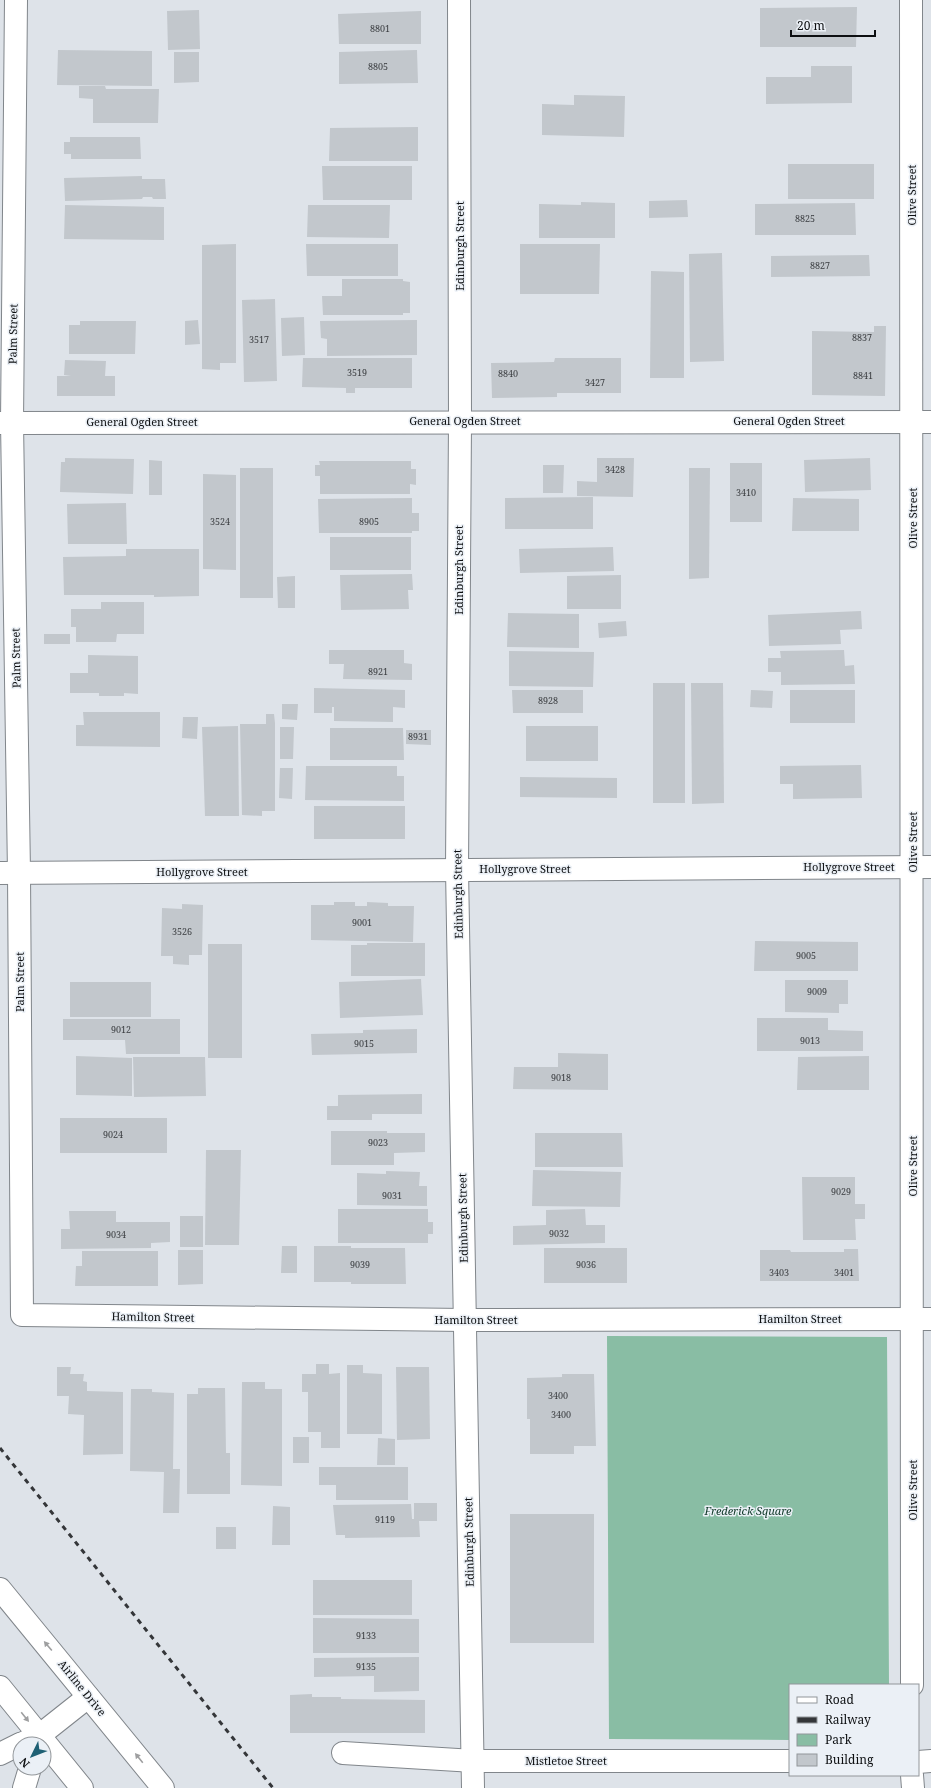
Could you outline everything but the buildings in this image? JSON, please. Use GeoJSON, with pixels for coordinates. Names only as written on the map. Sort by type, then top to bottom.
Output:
{"type":"FeatureCollection","features":[{"type":"Feature","properties":{"kind":"main road","name":"Palm Street"},"geometry":{"type":"LineString","coordinates":[[16,0],[6,423],[10,873],[22,1316]]}},
{"type":"Feature","properties":{"kind":"main road","name":"Edinburgh Street"},"geometry":{"type":"LineString","coordinates":[[459,0],[460,421],[457,870],[474,1761],[473,1788]]}},
{"type":"Feature","properties":{"kind":"main road","name":"Olive Street"},"geometry":{"type":"LineString","coordinates":[[912,0],[922,422],[922,1319],[912,1684]]}},
{"type":"Feature","properties":{"kind":"main road","name":"General Ogden Street"},"geometry":{"type":"LineString","coordinates":[[6,423],[460,421],[922,422]]}},
{"type":"Feature","properties":{"kind":"main road","name":"Hollygrove Street"},"geometry":{"type":"LineString","coordinates":[[10,873],[922,867]]}},
{"type":"Feature","properties":{"kind":"main road","name":"Hamilton Street"},"geometry":{"type":"LineString","coordinates":[[22,1316],[465,1320],[922,1319]]}},
{"type":"Feature","properties":{"kind":"main road","name":"Airline Drive"},"geometry":{"type":"LineString","coordinates":[[0,1589],[164,1788]]}},
{"type":"Feature","properties":{"kind":"main road"},"geometry":{"type":"LineString","coordinates":[[0,1687],[26,1736]]}},
{"type":"Feature","properties":{"kind":"main road"},"geometry":{"type":"LineString","coordinates":[[37,1736],[88,1697]]}},
{"type":"Feature","properties":{"kind":"main road"},"geometry":{"type":"LineString","coordinates":[[0,1754],[12,1749]]}},
{"type":"Feature","properties":{"kind":"main road","name":"Mistletoe Street"},"geometry":{"type":"LineString","coordinates":[[342,1753],[474,1761],[789,1762]]}},
{"type":"Feature","properties":{"kind":"main road"},"geometry":{"type":"LineString","coordinates":[[919,1762],[931,1761]]}},
{"type":"Feature","properties":{"kind":"main road"},"geometry":{"type":"LineString","coordinates":[[52,1762],[82,1788]]}},
{"type":"Feature","properties":{"kind":"main road"},"geometry":{"type":"LineString","coordinates":[[24,1788],[28,1776]]}},
{"type":"Feature","properties":{"kind":"main road"},"geometry":{"type":"LineString","coordinates":[[912,1776],[912,1788]]}},
{"type":"Feature","properties":{"kind":"green space","name":"Frederick Square"},"geometry":{"type":"Polygon","coordinates":[[[607,1336],[887,1337],[889,1684],[789,1684],[789,1740],[609,1739],[607,1336]]]}},
{"type":"Feature","properties":{"kind":"railway"},"geometry":{"type":"LineString","coordinates":[[0,1448],[273,1788]]}}]}
